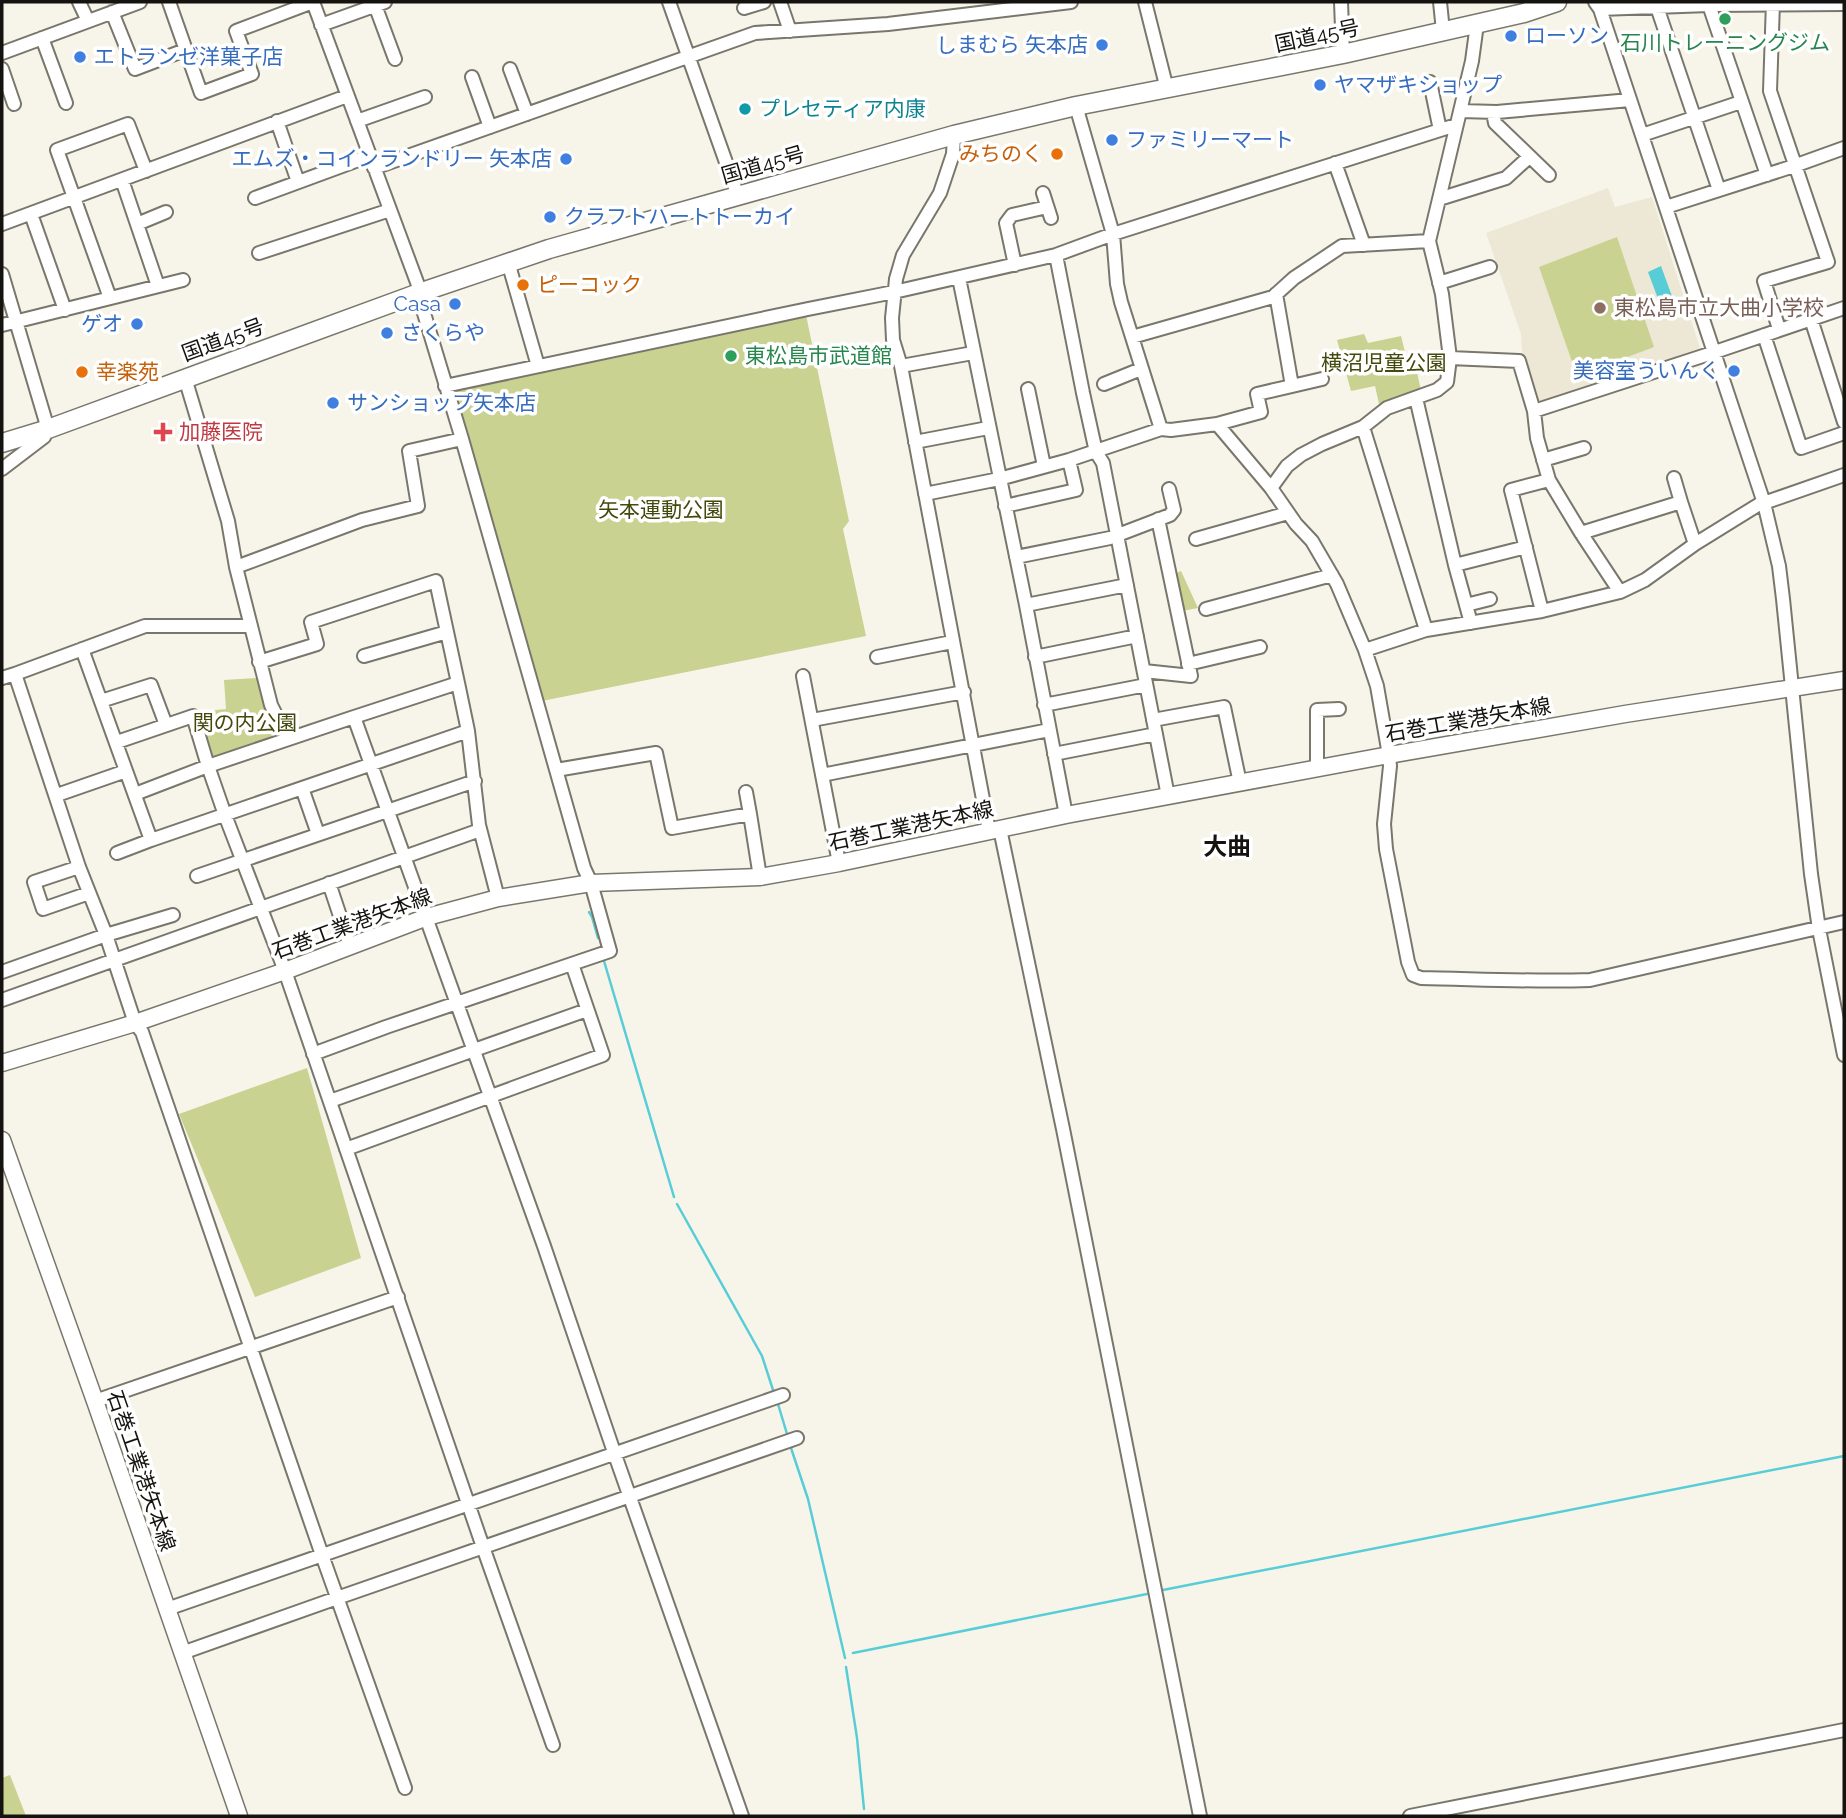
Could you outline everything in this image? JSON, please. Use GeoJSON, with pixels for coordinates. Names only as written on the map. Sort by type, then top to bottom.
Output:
{"type":"FeatureCollection","features":[{"type":"Feature","properties":{"kind":"highway","name":"国道45号"},"geometry":{"type":"LineString","coordinates":[[2,443],[48,429],[549,248],[954,135],[1076,106],[1343,54],[1524,13],[1557,2]]}},
{"type":"Feature","properties":{"kind":"main road","name":"石巻工業港矢本線"},"geometry":{"type":"LineString","coordinates":[[2,1063],[135,1023],[285,971],[427,917],[498,898],[591,883],[760,877],[1066,815],[1388,755],[1844,680]]}},
{"type":"Feature","properties":{"kind":"main road","name":"石巻工業港矢本線"},"geometry":{"type":"LineString","coordinates":[[2,1140],[239,1816]]}},
{"type":"Feature","properties":{"kind":"street"},"geometry":{"type":"LineString","coordinates":[[79,2],[88,21]]}},
{"type":"Feature","properties":{"kind":"street"},"geometry":{"type":"LineString","coordinates":[[169,2],[201,93],[251,74],[236,31],[313,2],[418,285],[584,869],[591,883],[610,951],[313,1054]]}},
{"type":"Feature","properties":{"kind":"street"},"geometry":{"type":"LineString","coordinates":[[668,2],[738,196]]}},
{"type":"Feature","properties":{"kind":"street"},"geometry":{"type":"LineString","coordinates":[[744,8],[764,2]]}},
{"type":"Feature","properties":{"kind":"street"},"geometry":{"type":"LineString","coordinates":[[780,2],[790,31]]}},
{"type":"Feature","properties":{"kind":"street"},"geometry":{"type":"LineString","coordinates":[[254,198],[298,182],[490,127],[755,33],[888,24],[967,8],[1071,2]]}},
{"type":"Feature","properties":{"kind":"street"},"geometry":{"type":"LineString","coordinates":[[1145,2],[1167,89]]}},
{"type":"Feature","properties":{"kind":"street"},"geometry":{"type":"LineString","coordinates":[[1340,2],[1343,54]]}},
{"type":"Feature","properties":{"kind":"street"},"geometry":{"type":"LineString","coordinates":[[1440,2],[1443,31]]}},
{"type":"Feature","properties":{"kind":"street"},"geometry":{"type":"LineString","coordinates":[[2,52],[134,3]]}},
{"type":"Feature","properties":{"kind":"street"},"geometry":{"type":"LineString","coordinates":[[1773,3],[1770,91],[1828,262],[1764,281],[1779,329]]}},
{"type":"Feature","properties":{"kind":"street"},"geometry":{"type":"LineString","coordinates":[[321,25],[380,4],[396,59]]}},
{"type":"Feature","properties":{"kind":"street"},"geometry":{"type":"LineString","coordinates":[[1844,4],[1597,6],[1764,503],[1779,566],[1811,874],[1844,1055]]}},
{"type":"Feature","properties":{"kind":"street"},"geometry":{"type":"LineString","coordinates":[[1709,5],[1767,175]]}},
{"type":"Feature","properties":{"kind":"street"},"geometry":{"type":"LineString","coordinates":[[1657,7],[1720,190]]}},
{"type":"Feature","properties":{"kind":"street"},"geometry":{"type":"LineString","coordinates":[[112,12],[135,69],[185,50]]}},
{"type":"Feature","properties":{"kind":"street"},"geometry":{"type":"LineString","coordinates":[[1271,488],[1287,466],[1301,455],[1363,428],[1387,408],[1437,390],[1447,382],[1450,358],[1439,283],[1429,241],[1472,61],[1477,24]]}},
{"type":"Feature","properties":{"kind":"street"},"geometry":{"type":"LineString","coordinates":[[42,38],[66,103]]}},
{"type":"Feature","properties":{"kind":"street"},"geometry":{"type":"LineString","coordinates":[[2,69],[14,104]]}},
{"type":"Feature","properties":{"kind":"street"},"geometry":{"type":"LineString","coordinates":[[510,69],[527,114]]}},
{"type":"Feature","properties":{"kind":"street"},"geometry":{"type":"LineString","coordinates":[[472,77],[490,127]]}},
{"type":"Feature","properties":{"kind":"street"},"geometry":{"type":"LineString","coordinates":[[1430,82],[1440,130]]}},
{"type":"Feature","properties":{"kind":"street"},"geometry":{"type":"LineString","coordinates":[[2,224],[347,96]]}},
{"type":"Feature","properties":{"kind":"street"},"geometry":{"type":"LineString","coordinates":[[357,121],[425,97]]}},
{"type":"Feature","properties":{"kind":"street"},"geometry":{"type":"LineString","coordinates":[[1460,111],[1493,112],[1630,100]]}},
{"type":"Feature","properties":{"kind":"street"},"geometry":{"type":"LineString","coordinates":[[1642,135],[1741,102]]}},
{"type":"Feature","properties":{"kind":"street"},"geometry":{"type":"LineString","coordinates":[[1076,106],[1113,234],[1117,284],[1161,429]]}},
{"type":"Feature","properties":{"kind":"street"},"geometry":{"type":"LineString","coordinates":[[1493,112],[1495,123],[1549,175]]}},
{"type":"Feature","properties":{"kind":"street"},"geometry":{"type":"LineString","coordinates":[[278,121],[298,182]]}},
{"type":"Feature","properties":{"kind":"street"},"geometry":{"type":"LineString","coordinates":[[110,298],[57,150],[128,124],[146,171]]}},
{"type":"Feature","properties":{"kind":"street"},"geometry":{"type":"LineString","coordinates":[[445,386],[894,292],[1056,255],[1113,234],[1456,125]]}},
{"type":"Feature","properties":{"kind":"street"},"geometry":{"type":"LineString","coordinates":[[954,135],[953,154],[940,193],[903,255],[894,292],[892,329],[973,746],[995,830],[1063,1129],[1200,1816]]}},
{"type":"Feature","properties":{"kind":"street"},"geometry":{"type":"LineString","coordinates":[[1666,207],[1844,148]]}},
{"type":"Feature","properties":{"kind":"street"},"geometry":{"type":"LineString","coordinates":[[1439,199],[1506,178],[1529,157]]}},
{"type":"Feature","properties":{"kind":"street"},"geometry":{"type":"LineString","coordinates":[[1335,163],[1364,245]]}},
{"type":"Feature","properties":{"kind":"street"},"geometry":{"type":"LineString","coordinates":[[122,180],[158,286]]}},
{"type":"Feature","properties":{"kind":"street"},"geometry":{"type":"LineString","coordinates":[[1015,265],[1006,223],[1012,215],[1049,212],[1043,193]]}},
{"type":"Feature","properties":{"kind":"street"},"geometry":{"type":"LineString","coordinates":[[259,253],[390,210]]}},
{"type":"Feature","properties":{"kind":"street"},"geometry":{"type":"LineString","coordinates":[[137,224],[166,212]]}},
{"type":"Feature","properties":{"kind":"street"},"geometry":{"type":"LineString","coordinates":[[31,214],[65,310]]}},
{"type":"Feature","properties":{"kind":"street"},"geometry":{"type":"LineString","coordinates":[[1132,337],[1273,297],[1294,278],[1342,246],[1429,241]]}},
{"type":"Feature","properties":{"kind":"street"},"geometry":{"type":"LineString","coordinates":[[1056,255],[1096,452],[1104,463],[1168,796]]}},
{"type":"Feature","properties":{"kind":"street"},"geometry":{"type":"LineString","coordinates":[[508,262],[538,366]]}},
{"type":"Feature","properties":{"kind":"street"},"geometry":{"type":"LineString","coordinates":[[1439,283],[1490,267]]}},
{"type":"Feature","properties":{"kind":"street"},"geometry":{"type":"LineString","coordinates":[[2,274],[48,429],[44,438],[2,468]]}},
{"type":"Feature","properties":{"kind":"street"},"geometry":{"type":"LineString","coordinates":[[958,278],[1026,605],[1066,815]]}},
{"type":"Feature","properties":{"kind":"street"},"geometry":{"type":"LineString","coordinates":[[2,325],[183,280]]}},
{"type":"Feature","properties":{"kind":"street"},"geometry":{"type":"LineString","coordinates":[[1276,294],[1292,386]]}},
{"type":"Feature","properties":{"kind":"street"},"geometry":{"type":"LineString","coordinates":[[1534,411],[1844,308]]}},
{"type":"Feature","properties":{"kind":"street"},"geometry":{"type":"LineString","coordinates":[[1811,318],[1844,422]]}},
{"type":"Feature","properties":{"kind":"street"},"geometry":{"type":"LineString","coordinates":[[1764,335],[1801,448],[1844,433]]}},
{"type":"Feature","properties":{"kind":"street"},"geometry":{"type":"LineString","coordinates":[[901,366],[973,353]]}},
{"type":"Feature","properties":{"kind":"street"},"geometry":{"type":"LineString","coordinates":[[1450,358],[1519,360],[1534,411],[1537,438],[1549,480],[1620,592]]}},
{"type":"Feature","properties":{"kind":"street"},"geometry":{"type":"LineString","coordinates":[[1104,384],[1141,369]]}},
{"type":"Feature","properties":{"kind":"street"},"geometry":{"type":"LineString","coordinates":[[185,378],[228,521],[236,567],[271,705],[288,739]]}},
{"type":"Feature","properties":{"kind":"street"},"geometry":{"type":"LineString","coordinates":[[925,495],[999,480],[1096,452],[1161,429],[1217,424],[1261,412],[1257,394],[1322,379]]}},
{"type":"Feature","properties":{"kind":"street"},"geometry":{"type":"LineString","coordinates":[[1028,389],[1044,466]]}},
{"type":"Feature","properties":{"kind":"street"},"geometry":{"type":"LineString","coordinates":[[1416,397],[1471,623]]}},
{"type":"Feature","properties":{"kind":"street"},"geometry":{"type":"LineString","coordinates":[[1217,424],[1312,541],[1332,575],[1365,650],[1377,685],[1390,766],[1384,824],[1386,849],[1408,962],[1413,975],[1421,978],[1590,980],[1844,922]]}},
{"type":"Feature","properties":{"kind":"street"},"geometry":{"type":"LineString","coordinates":[[915,442],[988,428]]}},
{"type":"Feature","properties":{"kind":"street"},"geometry":{"type":"LineString","coordinates":[[1363,428],[1426,630]]}},
{"type":"Feature","properties":{"kind":"street"},"geometry":{"type":"LineString","coordinates":[[236,567],[362,520],[418,506],[409,451],[462,439]]}},
{"type":"Feature","properties":{"kind":"street"},"geometry":{"type":"LineString","coordinates":[[1543,460],[1584,448]]}},
{"type":"Feature","properties":{"kind":"street"},"geometry":{"type":"LineString","coordinates":[[1004,506],[1076,490],[1069,460]]}},
{"type":"Feature","properties":{"kind":"street"},"geometry":{"type":"LineString","coordinates":[[1365,650],[1426,630],[1542,611],[1620,592],[1645,580],[1695,544],[1764,503],[1844,475]]}},
{"type":"Feature","properties":{"kind":"street"},"geometry":{"type":"LineString","coordinates":[[1674,478],[1695,544]]}},
{"type":"Feature","properties":{"kind":"street"},"geometry":{"type":"LineString","coordinates":[[1542,611],[1511,490],[1549,480]]}},
{"type":"Feature","properties":{"kind":"street"},"geometry":{"type":"LineString","coordinates":[[1016,557],[1110,538],[1170,515],[1174,509],[1169,488]]}},
{"type":"Feature","properties":{"kind":"street"},"geometry":{"type":"LineString","coordinates":[[1581,533],[1681,502]]}},
{"type":"Feature","properties":{"kind":"street"},"geometry":{"type":"LineString","coordinates":[[1196,539],[1288,513]]}},
{"type":"Feature","properties":{"kind":"street"},"geometry":{"type":"LineString","coordinates":[[1144,671],[1191,676],[1158,519]]}},
{"type":"Feature","properties":{"kind":"street"},"geometry":{"type":"LineString","coordinates":[[1455,565],[1525,547]]}},
{"type":"Feature","properties":{"kind":"street"},"geometry":{"type":"LineString","coordinates":[[1206,609],[1332,575]]}},
{"type":"Feature","properties":{"kind":"street"},"geometry":{"type":"LineString","coordinates":[[259,662],[317,644],[311,622],[436,581],[468,731],[480,830],[498,898]]}},
{"type":"Feature","properties":{"kind":"street"},"geometry":{"type":"LineString","coordinates":[[1026,605],[1127,585]]}},
{"type":"Feature","properties":{"kind":"street"},"geometry":{"type":"LineString","coordinates":[[1466,605],[1490,599]]}},
{"type":"Feature","properties":{"kind":"street"},"geometry":{"type":"LineString","coordinates":[[2,678],[145,626],[251,626]]}},
{"type":"Feature","properties":{"kind":"street"},"geometry":{"type":"LineString","coordinates":[[364,656],[447,632]]}},
{"type":"Feature","properties":{"kind":"street"},"geometry":{"type":"LineString","coordinates":[[1035,657],[1138,636]]}},
{"type":"Feature","properties":{"kind":"street"},"geometry":{"type":"LineString","coordinates":[[877,657],[953,642]]}},
{"type":"Feature","properties":{"kind":"street"},"geometry":{"type":"LineString","coordinates":[[1188,664],[1260,647]]}},
{"type":"Feature","properties":{"kind":"street"},"geometry":{"type":"LineString","coordinates":[[82,649],[151,840]]}},
{"type":"Feature","properties":{"kind":"street"},"geometry":{"type":"LineString","coordinates":[[15,674],[79,867],[106,935],[135,1023],[142,1032],[405,1788]]}},
{"type":"Feature","properties":{"kind":"street"},"geometry":{"type":"LineString","coordinates":[[803,676],[839,863]]}},
{"type":"Feature","properties":{"kind":"street"},"geometry":{"type":"LineString","coordinates":[[135,794],[208,766],[458,683]]}},
{"type":"Feature","properties":{"kind":"street"},"geometry":{"type":"LineString","coordinates":[[101,701],[151,685],[166,725]]}},
{"type":"Feature","properties":{"kind":"street"},"geometry":{"type":"LineString","coordinates":[[1044,705],[1146,685]]}},
{"type":"Feature","properties":{"kind":"street"},"geometry":{"type":"LineString","coordinates":[[812,720],[964,692]]}},
{"type":"Feature","properties":{"kind":"street"},"geometry":{"type":"LineString","coordinates":[[1153,720],[1224,707],[1240,783]]}},
{"type":"Feature","properties":{"kind":"street"},"geometry":{"type":"LineString","coordinates":[[1317,768],[1313,709],[1339,709]]}},
{"type":"Feature","properties":{"kind":"street"},"geometry":{"type":"LineString","coordinates":[[117,742],[193,716],[225,815],[285,971],[553,1745]]}},
{"type":"Feature","properties":{"kind":"street"},"geometry":{"type":"LineString","coordinates":[[354,717],[544,1246],[742,1816]]}},
{"type":"Feature","properties":{"kind":"street"},"geometry":{"type":"LineString","coordinates":[[822,775],[1049,730]]}},
{"type":"Feature","properties":{"kind":"street"},"geometry":{"type":"LineString","coordinates":[[117,853],[468,731]]}},
{"type":"Feature","properties":{"kind":"street"},"geometry":{"type":"LineString","coordinates":[[1054,754],[1156,734]]}},
{"type":"Feature","properties":{"kind":"street"},"geometry":{"type":"LineString","coordinates":[[556,770],[656,753],[672,828],[750,814]]}},
{"type":"Feature","properties":{"kind":"street"},"geometry":{"type":"LineString","coordinates":[[57,795],[126,771]]}},
{"type":"Feature","properties":{"kind":"street"},"geometry":{"type":"LineString","coordinates":[[197,876],[475,781]]}},
{"type":"Feature","properties":{"kind":"street"},"geometry":{"type":"LineString","coordinates":[[302,788],[318,834]]}},
{"type":"Feature","properties":{"kind":"street"},"geometry":{"type":"LineString","coordinates":[[746,792],[760,877]]}},
{"type":"Feature","properties":{"kind":"street"},"geometry":{"type":"LineString","coordinates":[[2,1000],[480,830]]}},
{"type":"Feature","properties":{"kind":"street"},"geometry":{"type":"LineString","coordinates":[[79,867],[34,882],[43,909],[89,893]]}},
{"type":"Feature","properties":{"kind":"street"},"geometry":{"type":"LineString","coordinates":[[329,883],[349,946]]}},
{"type":"Feature","properties":{"kind":"street"},"geometry":{"type":"LineString","coordinates":[[2,972],[106,935],[173,915]]}},
{"type":"Feature","properties":{"kind":"street"},"geometry":{"type":"LineString","coordinates":[[346,1149],[603,1055],[572,964]]}},
{"type":"Feature","properties":{"kind":"street"},"geometry":{"type":"LineString","coordinates":[[330,1101],[587,1010]]}},
{"type":"Feature","properties":{"kind":"street"},"geometry":{"type":"LineString","coordinates":[[95,1401],[398,1297]]}},
{"type":"Feature","properties":{"kind":"street"},"geometry":{"type":"LineString","coordinates":[[167,1609],[783,1395]]}},
{"type":"Feature","properties":{"kind":"street"},"geometry":{"type":"LineString","coordinates":[[182,1653],[797,1438]]}},
{"type":"Feature","properties":{"kind":"street"},"geometry":{"type":"LineString","coordinates":[[1410,1816],[1844,1730]]}},
{"type":"Feature","properties":{"kind":"shaded area","name":"東松島市立大曲小学校"},"geometry":{"type":"Polygon","coordinates":[[[1608,188],[1615,207],[1652,197],[1700,348],[1541,404],[1522,351],[1521,334],[1486,233],[1608,188]]]}},
{"type":"Feature","properties":{"kind":"green space"},"geometry":{"type":"Polygon","coordinates":[[[1617,237],[1654,347],[1577,376],[1539,267],[1617,237]]]}},
{"type":"Feature","properties":{"kind":"green space","name":"矢本運動公園"},"geometry":{"type":"Polygon","coordinates":[[[806,315],[849,521],[843,529],[866,636],[542,701],[452,390],[806,315]]]}},
{"type":"Feature","properties":{"kind":"green space","name":"横沼児童公園"},"geometry":{"type":"Polygon","coordinates":[[[1364,334],[1368,343],[1401,336],[1409,368],[1416,367],[1421,391],[1379,404],[1375,386],[1351,391],[1337,340],[1364,334]]]}},
{"type":"Feature","properties":{"kind":"green space"},"geometry":{"type":"Polygon","coordinates":[[[1181,571],[1198,608],[1182,611],[1174,574],[1181,571]]]}},
{"type":"Feature","properties":{"kind":"green space","name":"関の内公園"},"geometry":{"type":"Polygon","coordinates":[[[257,678],[264,706],[277,732],[273,738],[216,759],[211,757],[195,712],[226,709],[224,680],[257,678]]]}},
{"type":"Feature","properties":{"kind":"green space"},"geometry":{"type":"Polygon","coordinates":[[[307,1068],[361,1258],[255,1297],[179,1114],[307,1068]]]}},
{"type":"Feature","properties":{"kind":"green space"},"geometry":{"type":"Polygon","coordinates":[[[10,1775],[26,1816],[2,1816],[2,1778],[10,1775]]]}},
{"type":"Feature","properties":{"kind":"water"},"geometry":{"type":"Polygon","coordinates":[[[1661,266],[1673,299],[1660,304],[1648,272],[1661,266]]]}},
{"type":"Feature","properties":{"kind":"waterway"},"geometry":{"type":"LineString","coordinates":[[589,912],[598,938]]}},
{"type":"Feature","properties":{"kind":"waterway"},"geometry":{"type":"LineString","coordinates":[[604,961],[674,1197]]}},
{"type":"Feature","properties":{"kind":"waterway"},"geometry":{"type":"LineString","coordinates":[[677,1204],[762,1356],[773,1390]]}},
{"type":"Feature","properties":{"kind":"waterway"},"geometry":{"type":"LineString","coordinates":[[778,1404],[787,1434]]}},
{"type":"Feature","properties":{"kind":"waterway"},"geometry":{"type":"LineString","coordinates":[[791,1448],[808,1499],[845,1658]]}},
{"type":"Feature","properties":{"kind":"waterway"},"geometry":{"type":"LineString","coordinates":[[1163,1590],[1844,1456]]}},
{"type":"Feature","properties":{"kind":"waterway"},"geometry":{"type":"LineString","coordinates":[[853,1653],[1147,1594]]}},
{"type":"Feature","properties":{"kind":"waterway"},"geometry":{"type":"LineString","coordinates":[[846,1667],[864,1809]]}},
{"type":"Feature","properties":{"kind":"place","name":"石川トレーニングジム"},"geometry":{"type":"Point","coordinates":[1725,19]}},
{"type":"Feature","properties":{"kind":"place","name":"ローソン"},"geometry":{"type":"Point","coordinates":[1511,36]}},
{"type":"Feature","properties":{"kind":"place","name":"しまむら 矢本店"},"geometry":{"type":"Point","coordinates":[1102,45]}},
{"type":"Feature","properties":{"kind":"place","name":"エトランゼ洋菓子店"},"geometry":{"type":"Point","coordinates":[80,57]}},
{"type":"Feature","properties":{"kind":"place","name":"ヤマザキショップ"},"geometry":{"type":"Point","coordinates":[1320,85]}},
{"type":"Feature","properties":{"kind":"place","name":"プレセティア内康"},"geometry":{"type":"Point","coordinates":[745,109]}},
{"type":"Feature","properties":{"kind":"place","name":"ファミリーマート"},"geometry":{"type":"Point","coordinates":[1112,140]}},
{"type":"Feature","properties":{"kind":"place","name":"みちのく"},"geometry":{"type":"Point","coordinates":[1057,154]}},
{"type":"Feature","properties":{"kind":"place","name":"エムズ・コインランドリー 矢本店"},"geometry":{"type":"Point","coordinates":[566,159]}},
{"type":"Feature","properties":{"kind":"place","name":"クラフトハートトーカイ"},"geometry":{"type":"Point","coordinates":[550,217]}},
{"type":"Feature","properties":{"kind":"place","name":"ピーコック"},"geometry":{"type":"Point","coordinates":[523,285]}},
{"type":"Feature","properties":{"kind":"place","name":"Casa"},"geometry":{"type":"Point","coordinates":[455,304]}},
{"type":"Feature","properties":{"kind":"place","name":"東松島市立大曲小学校"},"geometry":{"type":"Point","coordinates":[1600,308]}},
{"type":"Feature","properties":{"kind":"place","name":"ゲオ"},"geometry":{"type":"Point","coordinates":[137,324]}},
{"type":"Feature","properties":{"kind":"place","name":"さくらや"},"geometry":{"type":"Point","coordinates":[387,333]}},
{"type":"Feature","properties":{"kind":"place","name":"東松島市武道館"},"geometry":{"type":"Point","coordinates":[731,356]}},
{"type":"Feature","properties":{"kind":"place","name":"美容室ういんく"},"geometry":{"type":"Point","coordinates":[1734,371]}},
{"type":"Feature","properties":{"kind":"place","name":"幸楽苑"},"geometry":{"type":"Point","coordinates":[82,372]}},
{"type":"Feature","properties":{"kind":"place","name":"サンショップ矢本店"},"geometry":{"type":"Point","coordinates":[333,403]}},
{"type":"Feature","properties":{"kind":"place","name":"加藤医院"},"geometry":{"type":"Point","coordinates":[163,432]}},
{"type":"Feature","properties":{"kind":"district","name":"大曲"},"geometry":{"type":"Point","coordinates":[1227,847]}}]}
